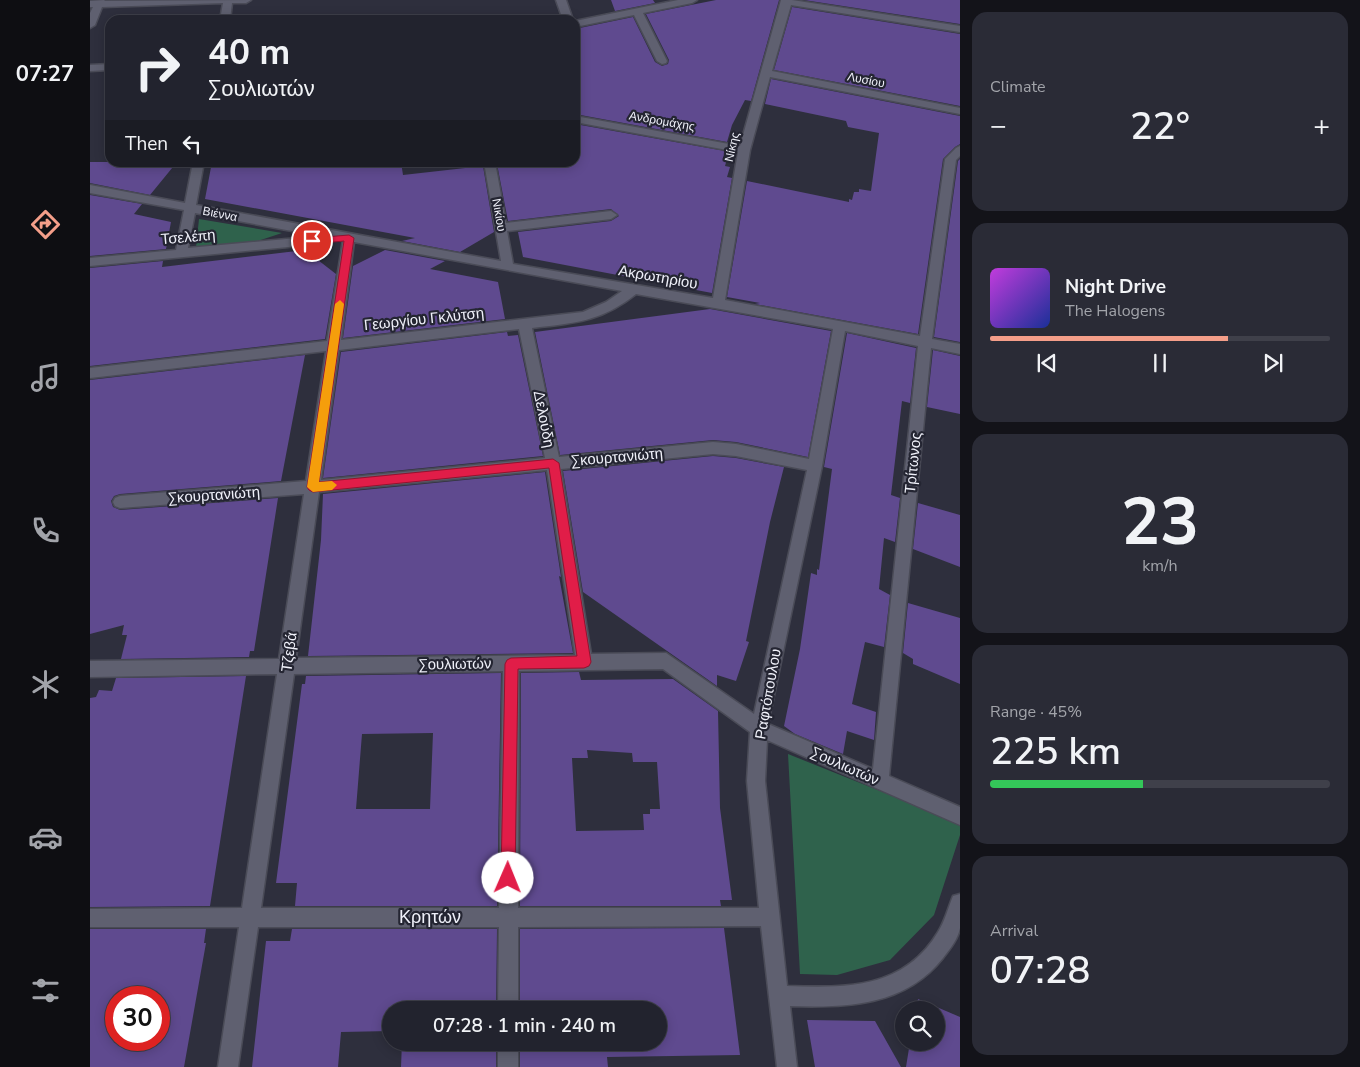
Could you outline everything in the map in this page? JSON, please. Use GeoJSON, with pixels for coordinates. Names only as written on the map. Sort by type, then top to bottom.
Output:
{"type":"FeatureCollection","features":[{"type":"Feature","properties":{"kind":"street"},"geometry":{"type":"LineString","coordinates":[[90,25],[96,3],[246,0]]}},
{"type":"Feature","properties":{"kind":"street"},"geometry":{"type":"LineString","coordinates":[[561,0],[566,15]]}},
{"type":"Feature","properties":{"kind":"street"},"geometry":{"type":"LineString","coordinates":[[580,23],[638,12],[666,3],[692,0]]}},
{"type":"Feature","properties":{"kind":"street"},"geometry":{"type":"LineString","coordinates":[[226,15],[228,1]]}},
{"type":"Feature","properties":{"kind":"street"},"geometry":{"type":"LineString","coordinates":[[786,1],[960,29]]}},
{"type":"Feature","properties":{"kind":"street","name":"Νίκης"},"geometry":{"type":"LineString","coordinates":[[718,304],[744,150],[786,1]]}},
{"type":"Feature","properties":{"kind":"street"},"geometry":{"type":"LineString","coordinates":[[638,12],[662,61]]}},
{"type":"Feature","properties":{"kind":"street"},"geometry":{"type":"LineString","coordinates":[[90,68],[105,67]]}},
{"type":"Feature","properties":{"kind":"street","name":"Λυσίου"},"geometry":{"type":"LineString","coordinates":[[766,73],[960,111]]}},
{"type":"Feature","properties":{"kind":"street","name":"Ανδρομάχης"},"geometry":{"type":"LineString","coordinates":[[580,120],[744,150]]}},
{"type":"Feature","properties":{"kind":"street","name":"Τρίτωνος"},"geometry":{"type":"LineString","coordinates":[[880,781],[925,343],[951,159],[960,150]]}},
{"type":"Feature","properties":{"kind":"street"},"geometry":{"type":"LineString","coordinates":[[180,254],[198,167]]}},
{"type":"Feature","properties":{"kind":"street","name":"Νικίου"},"geometry":{"type":"LineString","coordinates":[[490,167],[508,267]]}},
{"type":"Feature","properties":{"kind":"street","name":"Βιέννα"},"geometry":{"type":"LineString","coordinates":[[90,189],[349,238]]}},
{"type":"Feature","properties":{"kind":"street"},"geometry":{"type":"LineString","coordinates":[[501,228],[611,215]]}},
{"type":"Feature","properties":{"kind":"street","name":"Ακρωτηρίου"},"geometry":{"type":"LineString","coordinates":[[349,238],[840,325],[960,350]]}},
{"type":"Feature","properties":{"kind":"street","name":"Τσελέπη"},"geometry":{"type":"LineString","coordinates":[[90,262],[349,238]]}},
{"type":"Feature","properties":{"kind":"street","name":"Τζεβά"},"geometry":{"type":"LineString","coordinates":[[228,1067],[349,238]]}},
{"type":"Feature","properties":{"kind":"street","name":"Γεωργίου Γκλύτση"},"geometry":{"type":"LineString","coordinates":[[90,373],[526,325],[583,317],[616,304],[634,290]]}},
{"type":"Feature","properties":{"kind":"street","name":"Δελούδη"},"geometry":{"type":"LineString","coordinates":[[526,325],[553,463],[584,662]]}},
{"type":"Feature","properties":{"kind":"street","name":"Ραφτόπουλου"},"geometry":{"type":"LineString","coordinates":[[787,1067],[769,917],[756,781],[759,728],[814,466],[840,325]]}},
{"type":"Feature","properties":{"kind":"street","name":"Σκουρτανιώτη"},"geometry":{"type":"LineString","coordinates":[[120,502],[313,487],[713,448],[736,450],[814,466]]}},
{"type":"Feature","properties":{"kind":"street","name":"Σουλιωτών"},"geometry":{"type":"LineString","coordinates":[[90,669],[666,661],[759,728],[960,816]]}},
{"type":"Feature","properties":{"kind":"street"},"geometry":{"type":"LineString","coordinates":[[508,1001],[511,664]]}},
{"type":"Feature","properties":{"kind":"street"},"geometry":{"type":"LineString","coordinates":[[779,996],[844,998],[871,994],[900,982],[923,966],[944,941],[960,902]]}},
{"type":"Feature","properties":{"kind":"street","name":"Κρητών"},"geometry":{"type":"LineString","coordinates":[[90,918],[769,917]]}},
{"type":"Feature","properties":{"kind":"street"},"geometry":{"type":"LineString","coordinates":[[508,1051],[508,1067]]}},
{"type":"Feature","properties":{"kind":"green space"},"geometry":{"type":"Polygon","coordinates":[[[199,219],[282,233],[249,244],[196,247],[199,219]]]}},
{"type":"Feature","properties":{"kind":"green space"},"geometry":{"type":"Polygon","coordinates":[[[788,754],[960,823],[960,835],[934,915],[890,960],[837,975],[800,974],[788,754]]]}},
{"type":"Feature","properties":{"kind":"building"},"geometry":{"type":"Polygon","coordinates":[[[611,0],[653,0],[655,3],[615,11],[611,0]]]}},
{"type":"Feature","properties":{"kind":"building"},"geometry":{"type":"Polygon","coordinates":[[[716,0],[779,0],[751,101],[745,100],[732,125],[727,142],[580,115],[580,28],[633,17],[655,62],[662,66],[668,64],[669,60],[646,14],[716,0]]]}},
{"type":"Feature","properties":{"kind":"building"},"geometry":{"type":"Polygon","coordinates":[[[804,0],[960,0],[960,24],[804,0]]]}},
{"type":"Feature","properties":{"kind":"building"},"geometry":{"type":"Polygon","coordinates":[[[792,7],[960,34],[960,106],[774,70],[792,7]]]}},
{"type":"Feature","properties":{"kind":"building"},"geometry":{"type":"Polygon","coordinates":[[[771,79],[960,116],[960,144],[943,159],[918,334],[755,304],[760,303],[727,297],[747,181],[849,202],[849,199],[852,200],[854,192],[859,192],[859,189],[871,191],[879,133],[848,127],[846,121],[765,104],[771,79]]]}},
{"type":"Feature","properties":{"kind":"building"},"geometry":{"type":"Polygon","coordinates":[[[580,125],[725,151],[723,158],[727,159],[725,166],[730,167],[727,177],[732,178],[712,293],[523,257],[518,232],[611,221],[619,216],[611,209],[508,221],[498,167],[580,167],[580,125]]]}},
{"type":"Feature","properties":{"kind":"building"},"geometry":{"type":"Polygon","coordinates":[[[960,159],[960,342],[934,337],[958,161],[960,159]]]}},
{"type":"Feature","properties":{"kind":"building"},"geometry":{"type":"Polygon","coordinates":[[[90,162],[105,162],[105,167],[173,167],[150,195],[90,183],[90,162]]]}},
{"type":"Feature","properties":{"kind":"building"},"geometry":{"type":"Polygon","coordinates":[[[211,167],[402,167],[403,175],[483,167],[494,232],[460,252],[402,241],[415,238],[205,199],[211,167]]]}},
{"type":"Feature","properties":{"kind":"building"},"geometry":{"type":"Polygon","coordinates":[[[90,195],[142,204],[134,214],[171,222],[166,249],[90,256],[90,195]]]}},
{"type":"Feature","properties":{"kind":"building"},"geometry":{"type":"Polygon","coordinates":[[[305,250],[336,274],[325,339],[90,366],[90,268],[163,261],[162,267],[305,250]]]}},
{"type":"Feature","properties":{"kind":"building"},"geometry":{"type":"Polygon","coordinates":[[[385,250],[445,261],[430,269],[498,282],[505,319],[343,338],[353,266],[385,250]]]}},
{"type":"Feature","properties":{"kind":"building"},"geometry":{"type":"Polygon","coordinates":[[[710,309],[831,331],[808,457],[736,442],[713,440],[560,455],[535,332],[710,309]]]}},
{"type":"Feature","properties":{"kind":"building"},"geometry":{"type":"Polygon","coordinates":[[[507,332],[508,336],[518,335],[543,456],[323,478],[341,352],[507,332]]]}},
{"type":"Feature","properties":{"kind":"building"},"geometry":{"type":"Polygon","coordinates":[[[847,333],[916,348],[910,403],[902,401],[891,495],[900,498],[895,542],[884,538],[879,589],[890,595],[884,647],[865,642],[852,704],[876,712],[874,740],[847,731],[843,754],[795,734],[784,726],[800,649],[811,573],[817,575],[817,569],[819,570],[832,469],[824,467],[847,333]]]}},
{"type":"Feature","properties":{"kind":"building"},"geometry":{"type":"Polygon","coordinates":[[[933,350],[960,356],[960,414],[927,407],[933,350]]]}},
{"type":"Feature","properties":{"kind":"building"},"geometry":{"type":"Polygon","coordinates":[[[305,355],[281,481],[120,494],[114,496],[111,501],[113,507],[120,510],[278,498],[254,651],[250,651],[249,657],[121,659],[127,635],[122,635],[124,625],[90,634],[90,380],[305,355]]]}},
{"type":"Feature","properties":{"kind":"building"},"geometry":{"type":"Polygon","coordinates":[[[713,456],[736,458],[784,467],[770,522],[746,641],[749,642],[736,681],[717,675],[717,686],[583,592],[563,471],[713,456]]]}},
{"type":"Feature","properties":{"kind":"building"},"geometry":{"type":"Polygon","coordinates":[[[545,472],[561,577],[559,576],[573,653],[308,656],[321,540],[323,494],[545,472]]]}},
{"type":"Feature","properties":{"kind":"building"},"geometry":{"type":"Polygon","coordinates":[[[918,503],[960,515],[960,567],[913,549],[918,503]]]}},
{"type":"Feature","properties":{"kind":"building"},"geometry":{"type":"Polygon","coordinates":[[[908,603],[960,618],[960,684],[913,664],[913,659],[903,653],[908,603]]]}},
{"type":"Feature","properties":{"kind":"building"},"geometry":{"type":"Polygon","coordinates":[[[579,672],[581,680],[673,679],[718,711],[720,808],[732,900],[720,900],[721,906],[520,906],[521,673],[579,672]],[[587,750],[588,758],[572,758],[576,831],[644,830],[643,814],[650,814],[650,809],[660,809],[657,762],[633,762],[632,753],[587,750]]]}},
{"type":"Feature","properties":{"kind":"building"},"geometry":{"type":"Polygon","coordinates":[[[501,673],[497,906],[295,906],[297,883],[276,883],[302,684],[305,684],[306,676],[501,673]],[[433,733],[362,734],[356,809],[430,809],[433,733]]]}},
{"type":"Feature","properties":{"kind":"building"},"geometry":{"type":"Polygon","coordinates":[[[246,676],[210,906],[90,907],[90,698],[96,697],[99,690],[112,691],[116,678],[246,676]]]}},
{"type":"Feature","properties":{"kind":"building"},"geometry":{"type":"Polygon","coordinates":[[[724,928],[740,1055],[607,1057],[608,1067],[520,1067],[520,1051],[667,1051],[667,1001],[520,1001],[520,929],[724,928]]]}},
{"type":"Feature","properties":{"kind":"building"},"geometry":{"type":"Polygon","coordinates":[[[90,929],[206,929],[204,943],[206,943],[184,1067],[90,1067],[90,929]]]}},
{"type":"Feature","properties":{"kind":"building"},"geometry":{"type":"Polygon","coordinates":[[[292,929],[497,929],[496,1001],[382,1001],[382,1031],[341,1032],[338,1067],[252,1067],[266,941],[290,941],[292,929]]]}},
{"type":"Feature","properties":{"kind":"building"},"geometry":{"type":"Polygon","coordinates":[[[945,1011],[960,1017],[960,1067],[906,1067],[909,1051],[945,1051],[945,1011]]]}},
{"type":"Feature","properties":{"kind":"building"},"geometry":{"type":"Polygon","coordinates":[[[807,1020],[875,1021],[901,1067],[815,1067],[807,1020]]]}},
{"type":"Feature","properties":{"kind":"building"},"geometry":{"type":"Polygon","coordinates":[[[402,1051],[496,1051],[496,1067],[401,1067],[402,1051]]]}},
{"type":"Feature","properties":{"kind":"slow traffic"},"geometry":{"type":"LineString","coordinates":[[332,485],[313,487],[340,304]]}},
{"type":"Feature","properties":{"kind":"route"},"geometry":{"type":"LineString","coordinates":[[312,241],[349,238],[313,487],[553,463],[584,662],[511,664],[508,878]]}}]}
